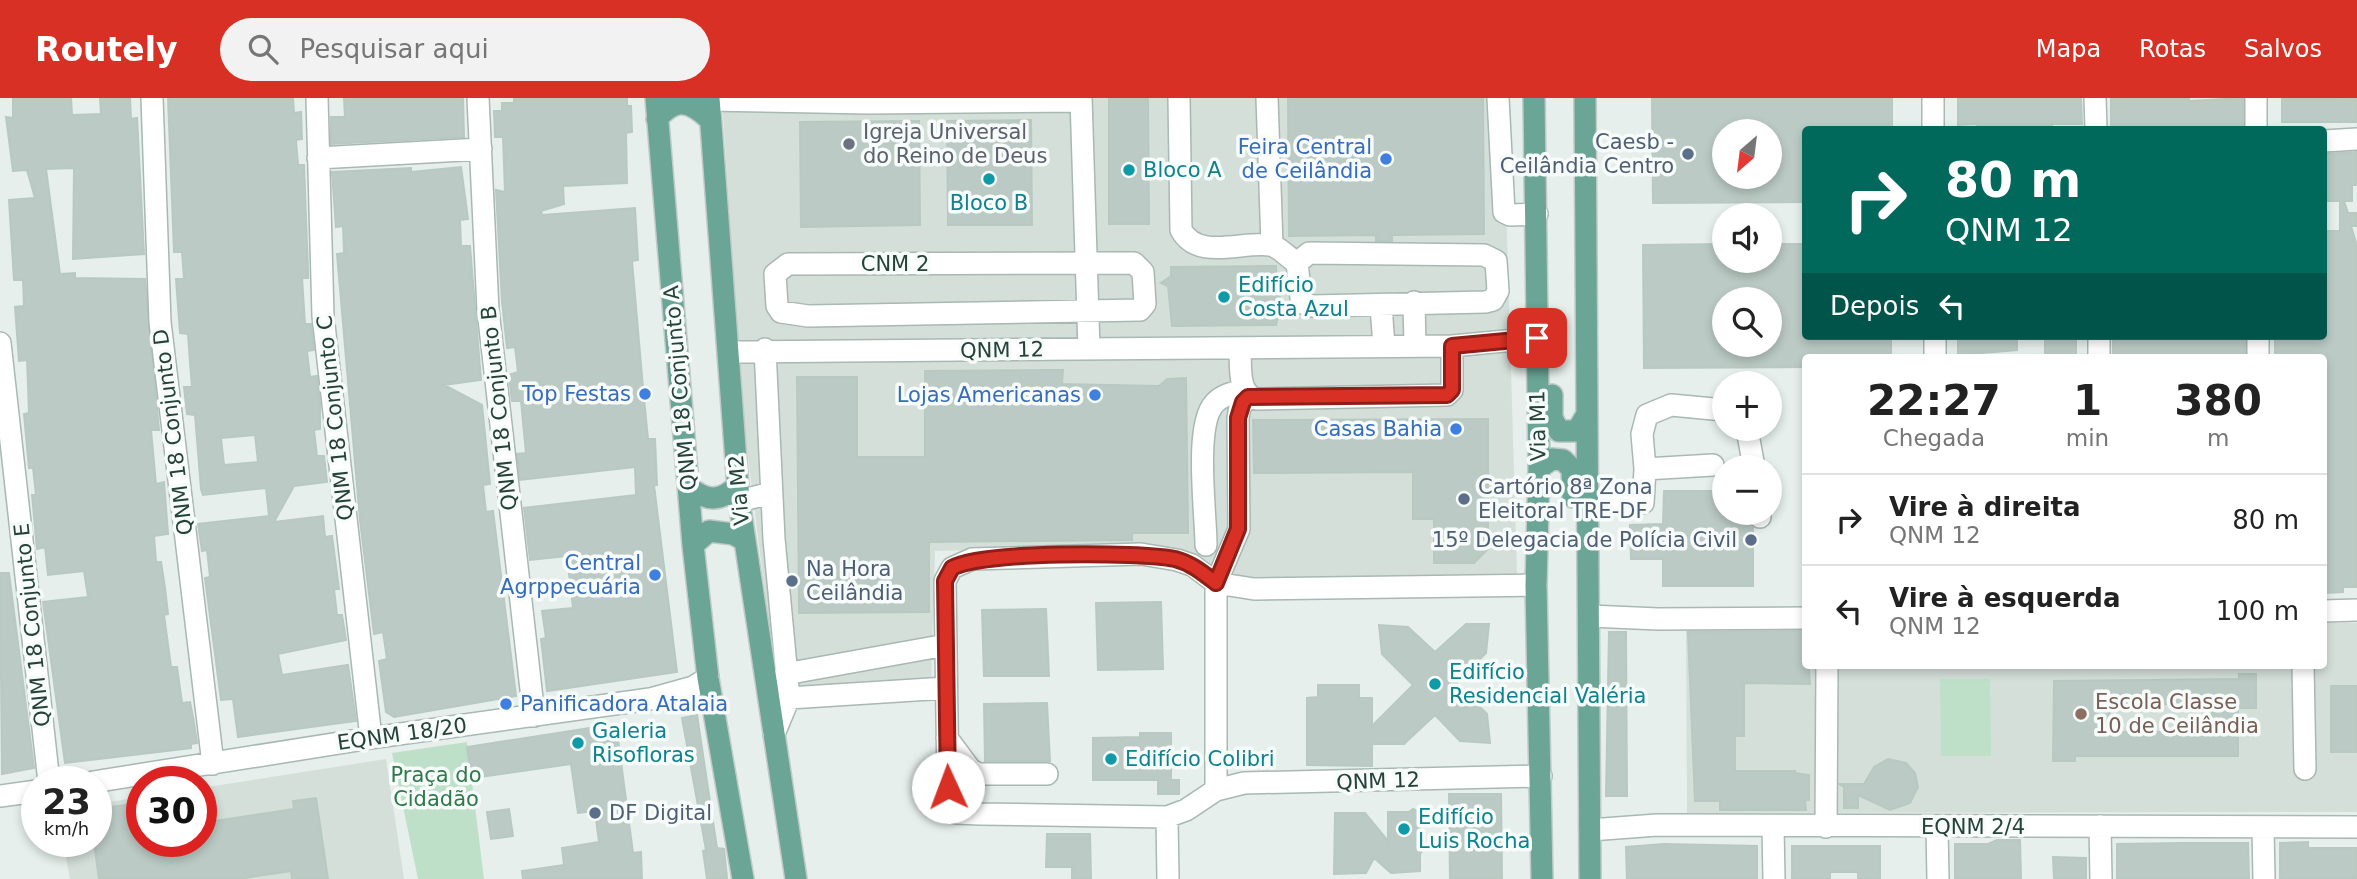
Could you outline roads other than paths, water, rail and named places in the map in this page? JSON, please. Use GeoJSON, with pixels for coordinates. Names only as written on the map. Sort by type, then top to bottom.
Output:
{"type":"FeatureCollection","features":[{"type":"Feature","properties":{"kind":"main road","name":"Via M1"},"geometry":{"type":"LineString","coordinates":[[1534,98],[1539,468],[1536,585],[1542,879]]}},
{"type":"Feature","properties":{"kind":"main road"},"geometry":{"type":"LineString","coordinates":[[1571,98],[1573,162],[1586,208]]}},
{"type":"Feature","properties":{"kind":"main road"},"geometry":{"type":"LineString","coordinates":[[1585,98],[1590,879]]}},
{"type":"Feature","properties":{"kind":"main road"},"geometry":{"type":"LineString","coordinates":[[657,109],[680,102],[696,108],[708,105]]}},
{"type":"Feature","properties":{"kind":"main road","name":"Via M2"},"geometry":{"type":"LineString","coordinates":[[708,105],[738,493],[796,879]]}},
{"type":"Feature","properties":{"kind":"main road","name":"QNM 18 Conjunto A"},"geometry":{"type":"LineString","coordinates":[[657,109],[693,545],[708,678]]}},
{"type":"Feature","properties":{"kind":"main road"},"geometry":{"type":"LineString","coordinates":[[1537,220],[1551,282],[1552,418],[1559,431],[1571,433],[1582,427],[1586,416]]}},
{"type":"Feature","properties":{"kind":"main road"},"geometry":{"type":"LineString","coordinates":[[1539,468],[1547,461],[1557,459],[1572,469],[1575,630],[1589,693]]}},
{"type":"Feature","properties":{"kind":"main road"},"geometry":{"type":"LineString","coordinates":[[689,487],[709,499],[738,493]]}},
{"type":"Feature","properties":{"kind":"main road"},"geometry":{"type":"LineString","coordinates":[[693,545],[709,531],[733,534],[744,540]]}},
{"type":"Feature","properties":{"kind":"main road"},"geometry":{"type":"LineString","coordinates":[[708,678],[743,879]]}},
{"type":"Feature","properties":{"kind":"main road"},"geometry":{"type":"LineString","coordinates":[[1540,723],[1553,779],[1554,879]]}},
{"type":"Feature","properties":{"kind":"street","name":"QNM 18 Conjunto D"},"geometry":{"type":"LineString","coordinates":[[152,98],[160,322],[213,764]]}},
{"type":"Feature","properties":{"kind":"street","name":"QNM 18 Conjunto C"},"geometry":{"type":"LineString","coordinates":[[317,98],[323,316],[371,738]]}},
{"type":"Feature","properties":{"kind":"street","name":"QNM 18 Conjunto B"},"geometry":{"type":"LineString","coordinates":[[478,98],[488,310],[534,716]]}},
{"type":"Feature","properties":{"kind":"street"},"geometry":{"type":"LineString","coordinates":[[1179,98],[1181,230],[1184,236],[1196,244],[1208,247],[1272,245],[1297,263],[1301,298],[1305,304],[1381,306],[1414,302],[1493,300],[1498,291],[1496,261],[1484,255],[1309,253],[1297,263]]}},
{"type":"Feature","properties":{"kind":"street"},"geometry":{"type":"LineString","coordinates":[[1267,98],[1272,245]]}},
{"type":"Feature","properties":{"kind":"street"},"geometry":{"type":"LineString","coordinates":[[1498,98],[1504,212],[1537,220]]}},
{"type":"Feature","properties":{"kind":"street"},"geometry":{"type":"LineString","coordinates":[[1933,98],[1933,126]]}},
{"type":"Feature","properties":{"kind":"street"},"geometry":{"type":"LineString","coordinates":[[2095,98],[2096,126]]}},
{"type":"Feature","properties":{"kind":"street"},"geometry":{"type":"LineString","coordinates":[[2256,98],[2256,126]]}},
{"type":"Feature","properties":{"kind":"street"},"geometry":{"type":"LineString","coordinates":[[708,105],[759,99],[1081,100],[1089,349]]}},
{"type":"Feature","properties":{"kind":"street"},"geometry":{"type":"LineString","coordinates":[[2327,141],[2357,139]]}},
{"type":"Feature","properties":{"kind":"street"},"geometry":{"type":"LineString","coordinates":[[318,158],[481,149]]}},
{"type":"Feature","properties":{"kind":"street","name":"CNM 2"},"geometry":{"type":"LineString","coordinates":[[788,264],[1139,265],[1143,272],[1145,304],[1140,310],[1088,310],[808,316],[781,313],[777,306],[775,274],[788,264]]}},
{"type":"Feature","properties":{"kind":"street"},"geometry":{"type":"LineString","coordinates":[[1414,302],[1415,345]]}},
{"type":"Feature","properties":{"kind":"street"},"geometry":{"type":"LineString","coordinates":[[1381,306],[1384,346]]}},
{"type":"Feature","properties":{"kind":"street"},"geometry":{"type":"LineString","coordinates":[[807,352],[808,316]]}},
{"type":"Feature","properties":{"kind":"street","name":"QNM 12"},"geometry":{"type":"LineString","coordinates":[[728,352],[765,349],[807,352],[1452,346],[1537,338]]}},
{"type":"Feature","properties":{"kind":"street","name":"QNM 18 Conjunto E"},"geometry":{"type":"LineString","coordinates":[[0,343],[47,766]]}},
{"type":"Feature","properties":{"kind":"street"},"geometry":{"type":"LineString","coordinates":[[1206,545],[1204,427],[1213,404],[1223,396],[1246,393],[1447,395],[1452,390],[1452,346]]}},
{"type":"Feature","properties":{"kind":"street"},"geometry":{"type":"LineString","coordinates":[[1216,790],[1216,583],[1238,529],[1238,418],[1246,393],[1240,348]]}},
{"type":"Feature","properties":{"kind":"street"},"geometry":{"type":"LineString","coordinates":[[765,349],[771,493],[789,698],[774,734]]}},
{"type":"Feature","properties":{"kind":"street"},"geometry":{"type":"LineString","coordinates":[[1588,505],[1643,503],[1645,469],[1642,434],[1647,415],[1671,405],[1712,409]]}},
{"type":"Feature","properties":{"kind":"street"},"geometry":{"type":"LineString","coordinates":[[1645,469],[1712,465]]}},
{"type":"Feature","properties":{"kind":"street"},"geometry":{"type":"LineString","coordinates":[[738,493],[771,493]]}},
{"type":"Feature","properties":{"kind":"street","name":"QNM 12"},"geometry":{"type":"LineString","coordinates":[[1536,585],[1263,589],[1216,583],[1192,565],[1141,554],[972,559],[952,568],[945,581],[948,787],[957,813],[1167,817],[1186,810],[1216,790],[1244,783],[1541,776]]}},
{"type":"Feature","properties":{"kind":"street"},"geometry":{"type":"LineString","coordinates":[[749,573],[777,572]]}},
{"type":"Feature","properties":{"kind":"street"},"geometry":{"type":"LineString","coordinates":[[2327,611],[2357,610]]}},
{"type":"Feature","properties":{"kind":"street"},"geometry":{"type":"LineString","coordinates":[[1590,616],[1658,619],[1802,618]]}},
{"type":"Feature","properties":{"kind":"street"},"geometry":{"type":"LineString","coordinates":[[785,674],[946,645]]}},
{"type":"Feature","properties":{"kind":"street"},"geometry":{"type":"LineString","coordinates":[[1826,827],[1827,669]]}},
{"type":"Feature","properties":{"kind":"street"},"geometry":{"type":"LineString","coordinates":[[2303,669],[2305,769]]}},
{"type":"Feature","properties":{"kind":"street","name":"EQNM 18/20"},"geometry":{"type":"LineString","coordinates":[[112,779],[371,738],[671,695],[708,678]]}},
{"type":"Feature","properties":{"kind":"street"},"geometry":{"type":"LineString","coordinates":[[789,698],[946,688]]}},
{"type":"Feature","properties":{"kind":"street"},"geometry":{"type":"LineString","coordinates":[[947,738],[978,774],[1047,774]]}},
{"type":"Feature","properties":{"kind":"street"},"geometry":{"type":"LineString","coordinates":[[0,796],[21,793]]}},
{"type":"Feature","properties":{"kind":"street"},"geometry":{"type":"LineString","coordinates":[[1167,817],[1168,879]]}},
{"type":"Feature","properties":{"kind":"street","name":"EQNM 2/4"},"geometry":{"type":"LineString","coordinates":[[1590,830],[1657,825],[2357,827]]}},
{"type":"Feature","properties":{"kind":"street"},"geometry":{"type":"LineString","coordinates":[[2100,826],[2101,879]]}},
{"type":"Feature","properties":{"kind":"street"},"geometry":{"type":"LineString","coordinates":[[1773,827],[1774,879]]}},
{"type":"Feature","properties":{"kind":"street"},"geometry":{"type":"LineString","coordinates":[[1937,827],[1938,879]]}},
{"type":"Feature","properties":{"kind":"street"},"geometry":{"type":"LineString","coordinates":[[2263,828],[2264,879]]}},
{"type":"Feature","properties":{"kind":"place","name":"Igreja Universal do Reino de Deus"},"geometry":{"type":"Point","coordinates":[849,144]}},
{"type":"Feature","properties":{"kind":"place","name":"Caesb - Ceilândia Centro"},"geometry":{"type":"Point","coordinates":[1688,154]}},
{"type":"Feature","properties":{"kind":"place","name":"Feira Central de Ceilândia"},"geometry":{"type":"Point","coordinates":[1386,159]}},
{"type":"Feature","properties":{"kind":"place","name":"Bloco A"},"geometry":{"type":"Point","coordinates":[1129,170]}},
{"type":"Feature","properties":{"kind":"place","name":"Bloco B"},"geometry":{"type":"Point","coordinates":[989,179]}},
{"type":"Feature","properties":{"kind":"place","name":"Edifício Costa Azul"},"geometry":{"type":"Point","coordinates":[1224,297]}},
{"type":"Feature","properties":{"kind":"place","name":"Top Festas"},"geometry":{"type":"Point","coordinates":[645,394]}},
{"type":"Feature","properties":{"kind":"place","name":"Lojas Americanas"},"geometry":{"type":"Point","coordinates":[1095,395]}},
{"type":"Feature","properties":{"kind":"place","name":"Casas Bahia"},"geometry":{"type":"Point","coordinates":[1456,429]}},
{"type":"Feature","properties":{"kind":"place","name":"Cartório 8ª Zona Eleitoral TRE-DF"},"geometry":{"type":"Point","coordinates":[1464,499]}},
{"type":"Feature","properties":{"kind":"place","name":"15º Delegacia de Polícia Civil"},"geometry":{"type":"Point","coordinates":[1751,540]}},
{"type":"Feature","properties":{"kind":"place","name":"Central Agrppecuária"},"geometry":{"type":"Point","coordinates":[655,575]}},
{"type":"Feature","properties":{"kind":"place","name":"Na Hora Ceilândia"},"geometry":{"type":"Point","coordinates":[792,581]}},
{"type":"Feature","properties":{"kind":"place","name":"Edifício Residencial Valéria"},"geometry":{"type":"Point","coordinates":[1435,684]}},
{"type":"Feature","properties":{"kind":"place","name":"Panificadora Atalaia"},"geometry":{"type":"Point","coordinates":[506,704]}},
{"type":"Feature","properties":{"kind":"place","name":"Escola Classe 10 de Ceilândia"},"geometry":{"type":"Point","coordinates":[2081,714]}},
{"type":"Feature","properties":{"kind":"place","name":"Galeria Risofloras"},"geometry":{"type":"Point","coordinates":[578,743]}},
{"type":"Feature","properties":{"kind":"place","name":"Edifício Colibri"},"geometry":{"type":"Point","coordinates":[1111,759]}},
{"type":"Feature","properties":{"kind":"place","name":"DF Digital"},"geometry":{"type":"Point","coordinates":[595,813]}},
{"type":"Feature","properties":{"kind":"place","name":"Edifício Luis Rocha"},"geometry":{"type":"Point","coordinates":[1404,829]}},
{"type":"Feature","properties":{"kind":"park label","name":"Praça do Cidadão"},"geometry":{"type":"Point","coordinates":[436,787]}}]}
